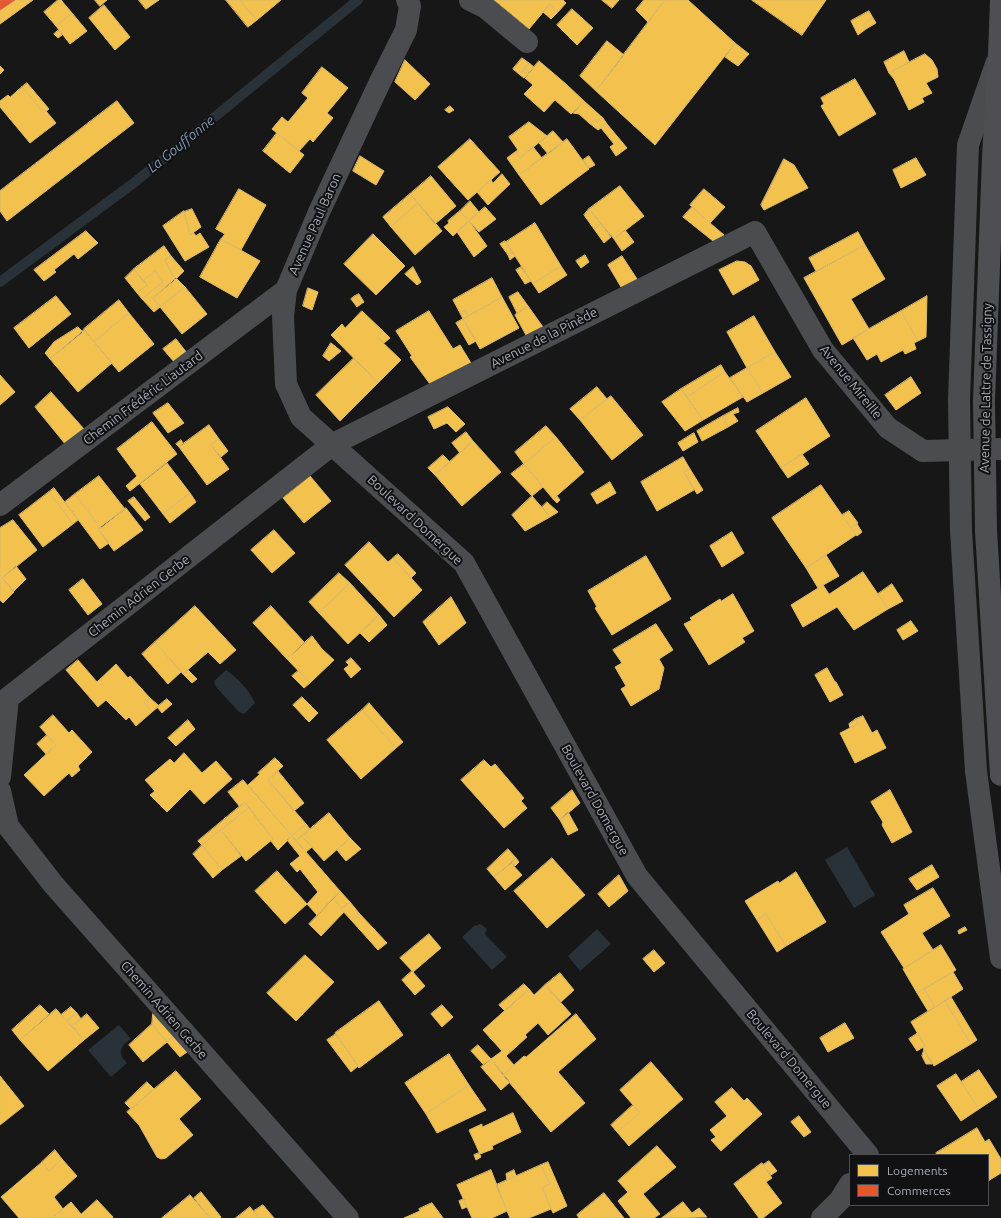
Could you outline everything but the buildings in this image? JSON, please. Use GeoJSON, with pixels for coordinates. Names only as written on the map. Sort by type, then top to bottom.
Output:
{"type":"FeatureCollection","features":[{"type":"Feature","properties":{"kind":"main road","name":"Avenue de Lattre de Tassigny"},"geometry":{"type":"LineString","coordinates":[[1001,1],[993,158],[984,401],[986,531],[1001,775]]}},
{"type":"Feature","properties":{"kind":"street"},"geometry":{"type":"LineString","coordinates":[[470,0],[486,8],[527,42]]}},
{"type":"Feature","properties":{"kind":"street","name":"Avenue Paul Baron"},"geometry":{"type":"LineString","coordinates":[[333,444],[301,417],[286,384],[283,316],[286,290],[322,205],[406,30],[414,2]]}},
{"type":"Feature","properties":{"kind":"street"},"geometry":{"type":"LineString","coordinates":[[999,54],[968,145],[959,400],[961,532],[976,771],[1001,958]]}},
{"type":"Feature","properties":{"kind":"street","name":"Avenue de la Pinède"},"geometry":{"type":"LineString","coordinates":[[333,444],[756,232]]}},
{"type":"Feature","properties":{"kind":"street","name":"Avenue Mireille"},"geometry":{"type":"LineString","coordinates":[[756,232],[823,350],[888,428],[923,451],[1001,449]]}},
{"type":"Feature","properties":{"kind":"street","name":"Chemin Frédéric Liautard"},"geometry":{"type":"LineString","coordinates":[[0,505],[286,290]]}},
{"type":"Feature","properties":{"kind":"street","name":"Chemin Adrien Gerbe"},"geometry":{"type":"LineString","coordinates":[[0,777],[4,699],[333,444]]}},
{"type":"Feature","properties":{"kind":"street","name":"Boulevard Domergue"},"geometry":{"type":"LineString","coordinates":[[333,444],[464,563],[637,876],[867,1154]]}},
{"type":"Feature","properties":{"kind":"street","name":"Chemin Adrien Gerbe"},"geometry":{"type":"LineString","coordinates":[[0,791],[8,826],[53,884],[348,1218]]}},
{"type":"Feature","properties":{"kind":"street"},"geometry":{"type":"LineString","coordinates":[[822,1218],[840,1200],[849,1186]]}},
{"type":"Feature","properties":{"kind":"shaded area"},"geometry":{"type":"Polygon","coordinates":[[[226,670],[243,685],[250,693],[255,703],[244,714],[239,712],[216,687],[214,681],[226,670]]]}},
{"type":"Feature","properties":{"kind":"shaded area"},"geometry":{"type":"Polygon","coordinates":[[[847,847],[875,895],[854,908],[825,860],[847,847]]]}},
{"type":"Feature","properties":{"kind":"shaded area"},"geometry":{"type":"Polygon","coordinates":[[[479,924],[487,929],[485,934],[507,957],[492,970],[462,937],[475,925],[477,926],[479,924]]]}},
{"type":"Feature","properties":{"kind":"shaded area"},"geometry":{"type":"Polygon","coordinates":[[[597,929],[611,944],[580,971],[568,956],[597,929]]]}},
{"type":"Feature","properties":{"kind":"shaded area"},"geometry":{"type":"Polygon","coordinates":[[[119,1025],[131,1039],[124,1044],[121,1050],[122,1056],[127,1063],[111,1077],[88,1050],[119,1025]]]}},
{"type":"Feature","properties":{"kind":"waterway","name":"La Gouffonne"},"geometry":{"type":"LineString","coordinates":[[0,282],[135,182],[358,0]]}}]}
